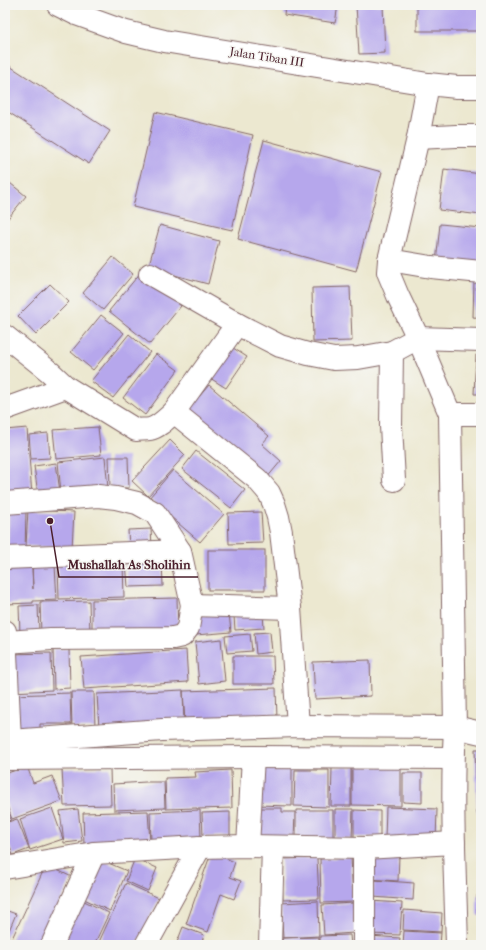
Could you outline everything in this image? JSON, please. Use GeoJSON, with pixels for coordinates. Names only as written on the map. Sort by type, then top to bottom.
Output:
{"type":"FeatureCollection","features":[{"type":"Feature","properties":{"kind":"street","name":"Jalan Tiban III"},"geometry":{"type":"LineString","coordinates":[[58,5],[76,14],[126,32],[164,41],[428,84],[457,87],[481,87]]}},
{"type":"Feature","properties":{"kind":"street"},"geometry":{"type":"LineString","coordinates":[[428,84],[418,138],[389,260],[388,272],[450,414],[455,728],[453,758],[454,843],[457,945]]}},
{"type":"Feature","properties":{"kind":"street"},"geometry":{"type":"LineString","coordinates":[[418,138],[481,136]]}},
{"type":"Feature","properties":{"kind":"street"},"geometry":{"type":"LineString","coordinates":[[389,260],[431,267],[481,272]]}},
{"type":"Feature","properties":{"kind":"street"},"geometry":{"type":"LineString","coordinates":[[150,274],[237,324],[280,346],[308,354],[334,358],[358,358],[392,352],[418,338],[481,340]]}},
{"type":"Feature","properties":{"kind":"street"},"geometry":{"type":"LineString","coordinates":[[5,336],[50,372],[66,387],[136,430],[156,427],[174,412],[237,324]]}},
{"type":"Feature","properties":{"kind":"street"},"geometry":{"type":"LineString","coordinates":[[392,352],[391,426],[394,480]]}},
{"type":"Feature","properties":{"kind":"street"},"geometry":{"type":"LineString","coordinates":[[5,408],[66,387]]}},
{"type":"Feature","properties":{"kind":"street"},"geometry":{"type":"LineString","coordinates":[[174,412],[257,479],[269,493],[282,532],[290,608],[298,726]]}},
{"type":"Feature","properties":{"kind":"street"},"geometry":{"type":"LineString","coordinates":[[450,414],[481,414]]}},
{"type":"Feature","properties":{"kind":"street"},"geometry":{"type":"LineString","coordinates":[[5,503],[98,496],[137,502],[155,513],[180,551],[192,605],[188,628],[182,636],[174,638],[6,637],[6,751]]}},
{"type":"Feature","properties":{"kind":"street"},"geometry":{"type":"LineString","coordinates":[[5,558],[180,551]]}},
{"type":"Feature","properties":{"kind":"street"},"geometry":{"type":"LineString","coordinates":[[192,605],[290,608]]}},
{"type":"Feature","properties":{"kind":"street"},"geometry":{"type":"LineString","coordinates":[[6,751],[162,730],[298,726],[455,728],[481,733]]}},
{"type":"Feature","properties":{"kind":"street"},"geometry":{"type":"LineString","coordinates":[[6,751],[252,757],[453,758]]}},
{"type":"Feature","properties":{"kind":"street"},"geometry":{"type":"LineString","coordinates":[[248,846],[252,757]]}},
{"type":"Feature","properties":{"kind":"street"},"geometry":{"type":"LineString","coordinates":[[5,868],[94,853],[200,847],[248,846],[364,848],[454,843]]}},
{"type":"Feature","properties":{"kind":"street"},"geometry":{"type":"LineString","coordinates":[[146,945],[200,847]]}},
{"type":"Feature","properties":{"kind":"street"},"geometry":{"type":"LineString","coordinates":[[270,945],[273,847]]}},
{"type":"Feature","properties":{"kind":"street"},"geometry":{"type":"LineString","coordinates":[[364,848],[364,945]]}},
{"type":"Feature","properties":{"kind":"street"},"geometry":{"type":"LineString","coordinates":[[52,945],[94,853]]}},
{"type":"Feature","properties":{"kind":"building"},"geometry":{"type":"Polygon","coordinates":[[[285,5],[338,5],[335,23],[284,15],[285,5]]]}},
{"type":"Feature","properties":{"kind":"building"},"geometry":{"type":"Polygon","coordinates":[[[356,5],[383,5],[385,53],[359,54],[356,5]]]}},
{"type":"Feature","properties":{"kind":"building"},"geometry":{"type":"Polygon","coordinates":[[[417,5],[481,5],[481,31],[417,31],[417,5]]]}},
{"type":"Feature","properties":{"kind":"building"},"geometry":{"type":"Polygon","coordinates":[[[5,63],[110,131],[89,164],[5,110],[5,63]]]}},
{"type":"Feature","properties":{"kind":"building"},"geometry":{"type":"Polygon","coordinates":[[[155,112],[253,135],[232,230],[133,207],[155,112]]]}},
{"type":"Feature","properties":{"kind":"building"},"geometry":{"type":"Polygon","coordinates":[[[264,140],[382,172],[356,271],[238,239],[264,140]]]}},
{"type":"Feature","properties":{"kind":"building"},"geometry":{"type":"Polygon","coordinates":[[[444,169],[481,174],[481,215],[439,210],[444,169]]]}},
{"type":"Feature","properties":{"kind":"building"},"geometry":{"type":"Polygon","coordinates":[[[5,179],[26,196],[5,222],[5,179]]]}},
{"type":"Feature","properties":{"kind":"building"},"geometry":{"type":"Polygon","coordinates":[[[440,224],[481,228],[481,267],[436,263],[440,224]]]}},
{"type":"Feature","properties":{"kind":"building"},"geometry":{"type":"Polygon","coordinates":[[[160,225],[219,241],[208,284],[148,268],[160,225]]]}},
{"type":"Feature","properties":{"kind":"building"},"geometry":{"type":"Polygon","coordinates":[[[113,257],[133,274],[103,310],[83,293],[113,257]]]}},
{"type":"Feature","properties":{"kind":"building"},"geometry":{"type":"Polygon","coordinates":[[[141,272],[181,306],[150,344],[109,311],[141,272]]]}},
{"type":"Feature","properties":{"kind":"building"},"geometry":{"type":"Polygon","coordinates":[[[474,281],[481,281],[481,318],[473,317],[474,281]]]}},
{"type":"Feature","properties":{"kind":"building"},"geometry":{"type":"Polygon","coordinates":[[[50,284],[69,302],[36,335],[18,316],[50,284]]]}},
{"type":"Feature","properties":{"kind":"building"},"geometry":{"type":"Polygon","coordinates":[[[350,287],[352,341],[313,342],[312,288],[350,287]]]}},
{"type":"Feature","properties":{"kind":"building"},"geometry":{"type":"Polygon","coordinates":[[[101,315],[124,333],[93,370],[71,352],[101,315]]]}},
{"type":"Feature","properties":{"kind":"building"},"geometry":{"type":"Polygon","coordinates":[[[129,334],[150,352],[113,398],[91,381],[129,334]]]}},
{"type":"Feature","properties":{"kind":"building"},"geometry":{"type":"Polygon","coordinates":[[[230,346],[247,357],[226,388],[210,378],[230,346]]]}},
{"type":"Feature","properties":{"kind":"building"},"geometry":{"type":"Polygon","coordinates":[[[156,354],[178,370],[145,415],[123,398],[156,354]]]}},
{"type":"Feature","properties":{"kind":"building"},"geometry":{"type":"Polygon","coordinates":[[[476,355],[481,355],[481,394],[474,394],[476,355]]]}},
{"type":"Feature","properties":{"kind":"building"},"geometry":{"type":"Polygon","coordinates":[[[209,385],[269,436],[262,444],[281,461],[266,479],[187,411],[209,385]]]}},
{"type":"Feature","properties":{"kind":"building"},"geometry":{"type":"Polygon","coordinates":[[[98,427],[101,455],[56,459],[53,430],[98,427]]]}},
{"type":"Feature","properties":{"kind":"building"},"geometry":{"type":"Polygon","coordinates":[[[27,428],[32,496],[5,495],[5,430],[27,428]]]}},
{"type":"Feature","properties":{"kind":"building"},"geometry":{"type":"Polygon","coordinates":[[[48,433],[50,458],[31,459],[29,435],[48,433]]]}},
{"type":"Feature","properties":{"kind":"building"},"geometry":{"type":"Polygon","coordinates":[[[170,440],[185,455],[148,496],[132,481],[170,440]]]}},
{"type":"Feature","properties":{"kind":"building"},"geometry":{"type":"Polygon","coordinates":[[[196,451],[245,490],[231,508],[182,469],[196,451]]]}},
{"type":"Feature","properties":{"kind":"building"},"geometry":{"type":"Polygon","coordinates":[[[105,457],[108,488],[61,492],[58,462],[105,457]]]}},
{"type":"Feature","properties":{"kind":"building"},"geometry":{"type":"Polygon","coordinates":[[[109,457],[128,457],[129,488],[110,488],[109,457]]]}},
{"type":"Feature","properties":{"kind":"building"},"geometry":{"type":"Polygon","coordinates":[[[56,463],[60,492],[38,494],[34,466],[56,463]]]}},
{"type":"Feature","properties":{"kind":"building"},"geometry":{"type":"Polygon","coordinates":[[[173,470],[224,514],[200,542],[149,498],[173,470]]]}},
{"type":"Feature","properties":{"kind":"building"},"geometry":{"type":"Polygon","coordinates":[[[9,510],[26,510],[25,551],[8,551],[9,510]]]}},
{"type":"Feature","properties":{"kind":"building"},"geometry":{"type":"Polygon","coordinates":[[[28,510],[74,512],[72,548],[26,546],[28,510]]]}},
{"type":"Feature","properties":{"kind":"building"},"geometry":{"type":"Polygon","coordinates":[[[261,512],[263,543],[229,544],[228,513],[261,512]]]}},
{"type":"Feature","properties":{"kind":"building"},"geometry":{"type":"Polygon","coordinates":[[[151,529],[152,546],[129,548],[128,530],[151,529]]]}},
{"type":"Feature","properties":{"kind":"building"},"geometry":{"type":"Polygon","coordinates":[[[208,550],[265,550],[265,590],[208,590],[208,550]]]}},
{"type":"Feature","properties":{"kind":"building"},"geometry":{"type":"Polygon","coordinates":[[[162,560],[163,586],[128,587],[126,562],[162,560]]]}},
{"type":"Feature","properties":{"kind":"building"},"geometry":{"type":"Polygon","coordinates":[[[123,563],[124,597],[59,599],[58,564],[123,563]]]}},
{"type":"Feature","properties":{"kind":"building"},"geometry":{"type":"Polygon","coordinates":[[[55,565],[57,600],[5,604],[5,566],[55,565]]]}},
{"type":"Feature","properties":{"kind":"building"},"geometry":{"type":"Polygon","coordinates":[[[177,598],[178,631],[92,634],[92,600],[177,598]]]}},
{"type":"Feature","properties":{"kind":"building"},"geometry":{"type":"Polygon","coordinates":[[[89,601],[90,634],[41,635],[40,602],[89,601]]]}},
{"type":"Feature","properties":{"kind":"building"},"geometry":{"type":"Polygon","coordinates":[[[38,605],[39,633],[20,634],[19,606],[38,605]]]}},
{"type":"Feature","properties":{"kind":"building"},"geometry":{"type":"Polygon","coordinates":[[[229,613],[231,632],[196,635],[195,616],[229,613]]]}},
{"type":"Feature","properties":{"kind":"building"},"geometry":{"type":"Polygon","coordinates":[[[263,614],[264,628],[235,630],[234,616],[263,614]]]}},
{"type":"Feature","properties":{"kind":"building"},"geometry":{"type":"Polygon","coordinates":[[[270,632],[272,652],[256,654],[254,633],[270,632]]]}},
{"type":"Feature","properties":{"kind":"building"},"geometry":{"type":"Polygon","coordinates":[[[250,634],[252,651],[227,653],[225,636],[250,634]]]}},
{"type":"Feature","properties":{"kind":"building"},"geometry":{"type":"Polygon","coordinates":[[[221,639],[225,681],[199,684],[195,642],[221,639]]]}},
{"type":"Feature","properties":{"kind":"building"},"geometry":{"type":"Polygon","coordinates":[[[53,649],[69,649],[70,688],[54,689],[53,649]]]}},
{"type":"Feature","properties":{"kind":"building"},"geometry":{"type":"Polygon","coordinates":[[[186,650],[188,682],[84,689],[81,657],[186,650]]]}},
{"type":"Feature","properties":{"kind":"building"},"geometry":{"type":"Polygon","coordinates":[[[51,653],[52,690],[11,692],[10,654],[51,653]]]}},
{"type":"Feature","properties":{"kind":"building"},"geometry":{"type":"Polygon","coordinates":[[[233,656],[273,656],[274,684],[233,684],[233,656]]]}},
{"type":"Feature","properties":{"kind":"building"},"geometry":{"type":"Polygon","coordinates":[[[370,660],[371,696],[315,699],[313,662],[370,660]]]}},
{"type":"Feature","properties":{"kind":"building"},"geometry":{"type":"Polygon","coordinates":[[[276,688],[277,719],[185,723],[183,691],[276,688]]]}},
{"type":"Feature","properties":{"kind":"building"},"geometry":{"type":"Polygon","coordinates":[[[183,690],[184,725],[99,729],[97,694],[183,690]]]}},
{"type":"Feature","properties":{"kind":"building"},"geometry":{"type":"Polygon","coordinates":[[[71,692],[94,692],[95,728],[72,728],[71,692]]]}},
{"type":"Feature","properties":{"kind":"building"},"geometry":{"type":"Polygon","coordinates":[[[70,693],[71,724],[40,724],[40,731],[13,731],[12,695],[70,693]]]}},
{"type":"Feature","properties":{"kind":"building"},"geometry":{"type":"Polygon","coordinates":[[[475,749],[481,749],[481,813],[477,813],[475,749]]]}},
{"type":"Feature","properties":{"kind":"building"},"geometry":{"type":"Polygon","coordinates":[[[27,766],[33,783],[52,776],[62,801],[12,819],[5,801],[5,774],[27,766]]]}},
{"type":"Feature","properties":{"kind":"building"},"geometry":{"type":"Polygon","coordinates":[[[352,766],[401,767],[401,806],[352,805],[352,766]]]}},
{"type":"Feature","properties":{"kind":"building"},"geometry":{"type":"Polygon","coordinates":[[[255,767],[292,767],[292,806],[255,805],[255,767]]]}},
{"type":"Feature","properties":{"kind":"building"},"geometry":{"type":"Polygon","coordinates":[[[332,767],[351,767],[351,806],[331,806],[332,767]]]}},
{"type":"Feature","properties":{"kind":"building"},"geometry":{"type":"Polygon","coordinates":[[[110,768],[111,805],[64,806],[62,769],[110,768]]]}},
{"type":"Feature","properties":{"kind":"building"},"geometry":{"type":"Polygon","coordinates":[[[231,770],[232,808],[166,809],[165,778],[196,777],[195,772],[231,770]]]}},
{"type":"Feature","properties":{"kind":"building"},"geometry":{"type":"Polygon","coordinates":[[[295,770],[329,770],[329,807],[294,806],[295,770]]]}},
{"type":"Feature","properties":{"kind":"building"},"geometry":{"type":"Polygon","coordinates":[[[403,773],[422,773],[422,803],[403,802],[403,773]]]}},
{"type":"Feature","properties":{"kind":"building"},"geometry":{"type":"Polygon","coordinates":[[[164,782],[165,808],[114,810],[113,784],[164,782]]]}},
{"type":"Feature","properties":{"kind":"building"},"geometry":{"type":"Polygon","coordinates":[[[5,805],[11,820],[5,822],[5,805]]]}},
{"type":"Feature","properties":{"kind":"building"},"geometry":{"type":"Polygon","coordinates":[[[386,807],[437,809],[436,841],[385,839],[386,807]]]}},
{"type":"Feature","properties":{"kind":"building"},"geometry":{"type":"Polygon","coordinates":[[[52,808],[63,839],[30,850],[20,819],[52,808]]]}},
{"type":"Feature","properties":{"kind":"building"},"geometry":{"type":"Polygon","coordinates":[[[258,808],[282,808],[282,812],[295,812],[294,838],[258,840],[258,808]]]}},
{"type":"Feature","properties":{"kind":"building"},"geometry":{"type":"Polygon","coordinates":[[[78,809],[82,841],[64,843],[60,811],[78,809]]]}},
{"type":"Feature","properties":{"kind":"building"},"geometry":{"type":"Polygon","coordinates":[[[335,809],[353,809],[352,839],[335,838],[335,809]]]}},
{"type":"Feature","properties":{"kind":"building"},"geometry":{"type":"Polygon","coordinates":[[[200,810],[201,839],[151,841],[150,812],[200,810]]]}},
{"type":"Feature","properties":{"kind":"building"},"geometry":{"type":"Polygon","coordinates":[[[296,810],[333,810],[333,838],[296,839],[296,810]]]}},
{"type":"Feature","properties":{"kind":"building"},"geometry":{"type":"Polygon","coordinates":[[[354,810],[380,811],[380,837],[354,837],[354,810]]]}},
{"type":"Feature","properties":{"kind":"building"},"geometry":{"type":"Polygon","coordinates":[[[148,811],[150,843],[84,845],[83,813],[148,811]]]}},
{"type":"Feature","properties":{"kind":"building"},"geometry":{"type":"Polygon","coordinates":[[[230,812],[230,836],[203,837],[202,813],[230,812]]]}},
{"type":"Feature","properties":{"kind":"building"},"geometry":{"type":"Polygon","coordinates":[[[17,819],[29,849],[13,855],[5,835],[5,823],[17,819]]]}},
{"type":"Feature","properties":{"kind":"building"},"geometry":{"type":"Polygon","coordinates":[[[5,840],[11,855],[5,858],[5,840]]]}},
{"type":"Feature","properties":{"kind":"building"},"geometry":{"type":"Polygon","coordinates":[[[211,853],[235,862],[230,877],[241,881],[234,899],[221,894],[208,932],[186,924],[211,853]]]}},
{"type":"Feature","properties":{"kind":"building"},"geometry":{"type":"Polygon","coordinates":[[[370,855],[399,856],[398,881],[368,879],[370,855]]]}},
{"type":"Feature","properties":{"kind":"building"},"geometry":{"type":"Polygon","coordinates":[[[351,857],[353,902],[321,903],[320,859],[351,857]]]}},
{"type":"Feature","properties":{"kind":"building"},"geometry":{"type":"Polygon","coordinates":[[[135,858],[157,868],[148,891],[126,881],[135,858]]]}},
{"type":"Feature","properties":{"kind":"building"},"geometry":{"type":"Polygon","coordinates":[[[317,858],[319,899],[283,900],[281,859],[317,858]]]}},
{"type":"Feature","properties":{"kind":"building"},"geometry":{"type":"Polygon","coordinates":[[[99,859],[127,871],[110,911],[82,898],[99,859]]]}},
{"type":"Feature","properties":{"kind":"building"},"geometry":{"type":"Polygon","coordinates":[[[46,865],[72,877],[40,945],[9,945],[46,865]]]}},
{"type":"Feature","properties":{"kind":"building"},"geometry":{"type":"Polygon","coordinates":[[[374,880],[414,883],[413,900],[373,897],[374,880]]]}},
{"type":"Feature","properties":{"kind":"building"},"geometry":{"type":"Polygon","coordinates":[[[126,883],[159,898],[137,945],[106,945],[99,942],[126,883]]]}},
{"type":"Feature","properties":{"kind":"building"},"geometry":{"type":"Polygon","coordinates":[[[477,895],[481,896],[481,916],[477,915],[477,895]]]}},
{"type":"Feature","properties":{"kind":"building"},"geometry":{"type":"Polygon","coordinates":[[[82,900],[109,913],[94,945],[60,945],[82,900]]]}},
{"type":"Feature","properties":{"kind":"building"},"geometry":{"type":"Polygon","coordinates":[[[318,901],[319,936],[283,938],[281,903],[318,901]]]}},
{"type":"Feature","properties":{"kind":"building"},"geometry":{"type":"Polygon","coordinates":[[[370,901],[402,903],[400,935],[368,934],[370,901]]]}},
{"type":"Feature","properties":{"kind":"building"},"geometry":{"type":"Polygon","coordinates":[[[353,903],[354,933],[324,935],[322,905],[353,903]]]}},
{"type":"Feature","properties":{"kind":"building"},"geometry":{"type":"Polygon","coordinates":[[[5,910],[16,914],[5,940],[5,910]]]}},
{"type":"Feature","properties":{"kind":"building"},"geometry":{"type":"Polygon","coordinates":[[[404,910],[442,913],[441,932],[403,930],[404,910]]]}},
{"type":"Feature","properties":{"kind":"building"},"geometry":{"type":"Polygon","coordinates":[[[183,927],[204,935],[201,945],[176,945],[183,927]]]}},
{"type":"Feature","properties":{"kind":"building"},"geometry":{"type":"Polygon","coordinates":[[[404,931],[441,933],[440,945],[403,945],[404,931]]]}},
{"type":"Feature","properties":{"kind":"building"},"geometry":{"type":"Polygon","coordinates":[[[350,935],[351,945],[320,945],[320,936],[350,935]]]}},
{"type":"Feature","properties":{"kind":"building"},"geometry":{"type":"Polygon","coordinates":[[[369,936],[400,938],[399,945],[369,945],[369,936]]]}},
{"type":"Feature","properties":{"kind":"building"},"geometry":{"type":"Polygon","coordinates":[[[319,937],[319,945],[283,945],[282,938],[319,937]]]}},
{"type":"Feature","properties":{"kind":"place","name":"Mushallah As Sholihin"},"geometry":{"type":"Point","coordinates":[50,521]}}]}
